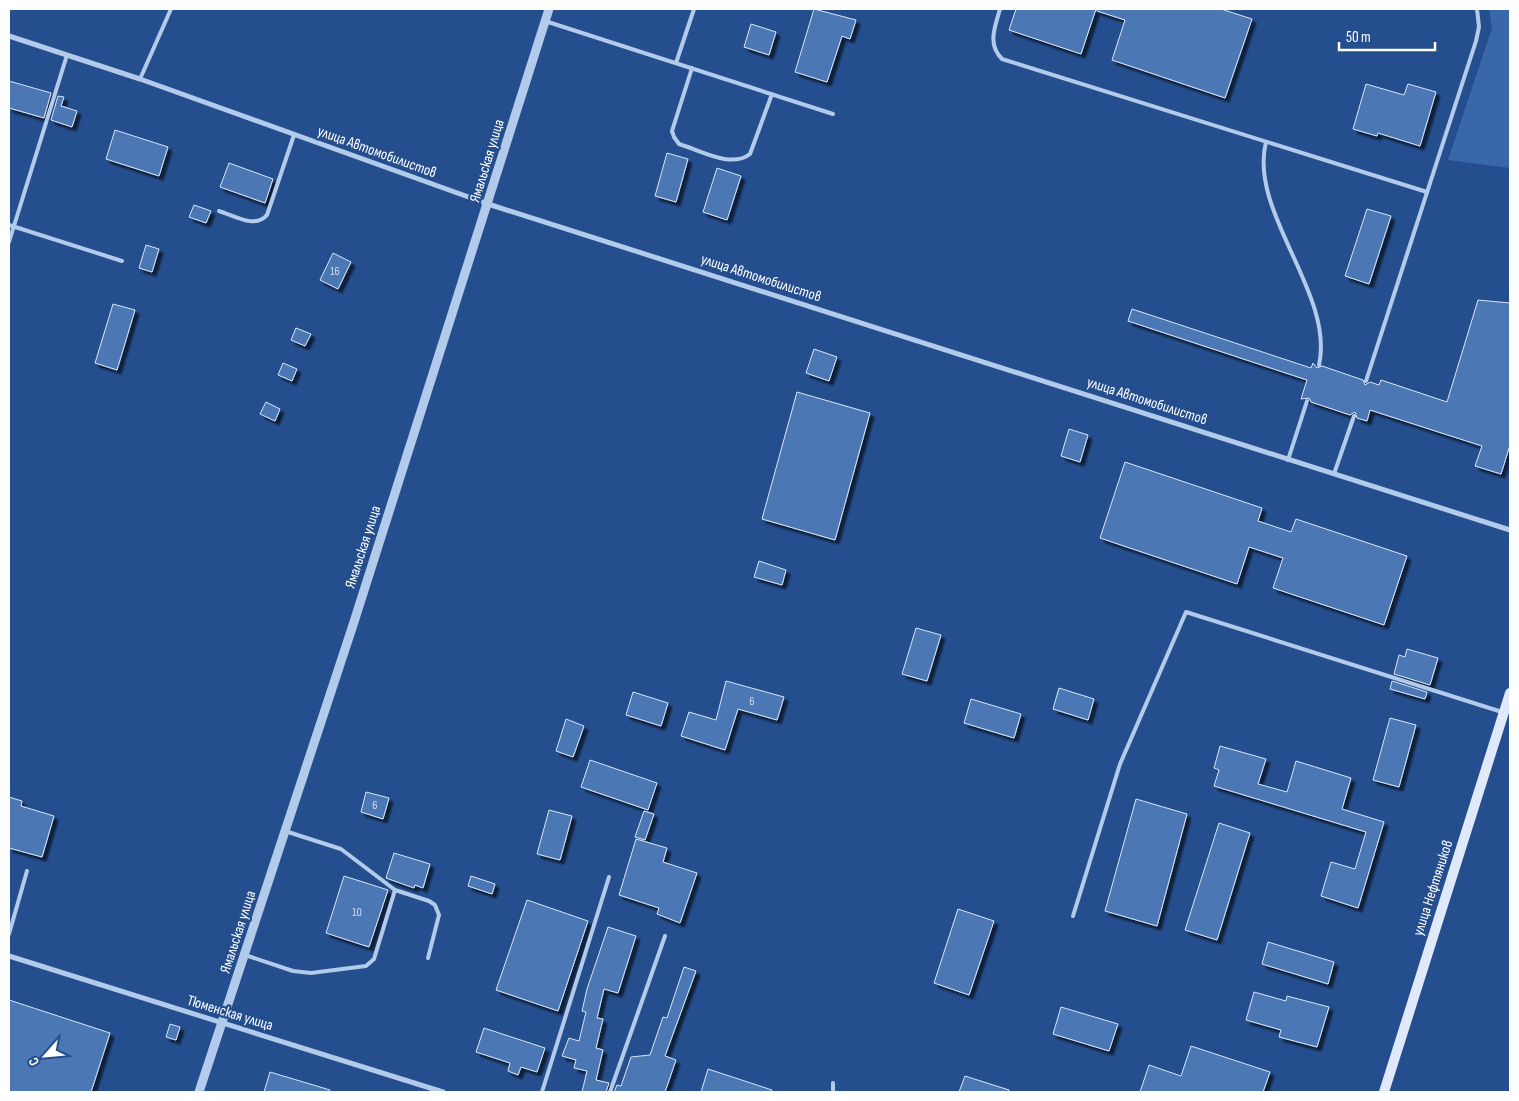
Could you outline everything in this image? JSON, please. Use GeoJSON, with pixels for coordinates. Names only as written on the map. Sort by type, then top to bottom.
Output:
{"type":"FeatureCollection","features":[{"type":"Feature","properties":{"kind":"main road","name":"улица Нефтяников"},"geometry":{"type":"LineString","coordinates":[[1384,1092],[1510,693]]}},
{"type":"Feature","properties":{"kind":"street","name":"Ямальская улица"},"geometry":{"type":"LineString","coordinates":[[199,1092],[286,831],[549,9]]}},
{"type":"Feature","properties":{"kind":"street","name":"улица Автомобилистов"},"geometry":{"type":"LineString","coordinates":[[9,36],[140,79],[488,204],[1510,530]]}},
{"type":"Feature","properties":{"kind":"street","name":"Тюменская улица"},"geometry":{"type":"LineString","coordinates":[[9,956],[443,1092]]}},
{"type":"Feature","properties":{"kind":"lane"},"geometry":{"type":"LineString","coordinates":[[140,79],[171,9]]}},
{"type":"Feature","properties":{"kind":"lane"},"geometry":{"type":"LineString","coordinates":[[676,63],[694,9]]}},
{"type":"Feature","properties":{"kind":"lane"},"geometry":{"type":"LineString","coordinates":[[1000,9],[992,35],[996,54],[1002,59],[1427,192]]}},
{"type":"Feature","properties":{"kind":"lane"},"geometry":{"type":"LineString","coordinates":[[1366,380],[1476,41],[1479,28],[1477,9]]}},
{"type":"Feature","properties":{"kind":"lane"},"geometry":{"type":"LineString","coordinates":[[546,21],[833,114]]}},
{"type":"Feature","properties":{"kind":"lane"},"geometry":{"type":"LineString","coordinates":[[9,242],[11,226],[67,56]]}},
{"type":"Feature","properties":{"kind":"lane"},"geometry":{"type":"LineString","coordinates":[[692,68],[672,130],[679,144],[733,161],[742,160],[750,154],[772,94]]}},
{"type":"Feature","properties":{"kind":"lane"},"geometry":{"type":"LineString","coordinates":[[219,211],[255,223],[267,215],[294,135]]}},
{"type":"Feature","properties":{"kind":"lane"},"geometry":{"type":"LineString","coordinates":[[1266,142],[1263,162],[1267,188],[1318,319],[1322,350],[1319,365]]}},
{"type":"Feature","properties":{"kind":"lane"},"geometry":{"type":"LineString","coordinates":[[11,226],[122,260]]}},
{"type":"Feature","properties":{"kind":"lane"},"geometry":{"type":"LineString","coordinates":[[1288,460],[1307,401]]}},
{"type":"Feature","properties":{"kind":"lane"},"geometry":{"type":"LineString","coordinates":[[1334,474],[1354,416]]}},
{"type":"Feature","properties":{"kind":"lane"},"geometry":{"type":"LineString","coordinates":[[1073,916],[1120,764],[1186,612],[1504,712]]}},
{"type":"Feature","properties":{"kind":"lane"},"geometry":{"type":"LineString","coordinates":[[286,831],[342,849],[395,890],[429,901],[438,911],[428,958]]}},
{"type":"Feature","properties":{"kind":"lane"},"geometry":{"type":"LineString","coordinates":[[9,934],[27,871]]}},
{"type":"Feature","properties":{"kind":"lane"},"geometry":{"type":"LineString","coordinates":[[542,1092],[609,877]]}},
{"type":"Feature","properties":{"kind":"lane"},"geometry":{"type":"LineString","coordinates":[[245,955],[281,968],[303,973],[366,966],[374,958],[395,890]]}},
{"type":"Feature","properties":{"kind":"lane"},"geometry":{"type":"LineString","coordinates":[[610,1092],[665,936]]}},
{"type":"Feature","properties":{"kind":"lane"},"geometry":{"type":"LineString","coordinates":[[833,1083],[833,1092]]}},
{"type":"Feature","properties":{"kind":"shaded area"},"geometry":{"type":"Polygon","coordinates":[[[1489,9],[1510,9],[1510,168],[1448,160],[1492,28],[1489,9]]]}},
{"type":"Feature","properties":{"kind":"building"},"geometry":{"type":"Polygon","coordinates":[[[814,9],[856,20],[850,39],[842,36],[827,82],[795,72],[814,9]]]}},
{"type":"Feature","properties":{"kind":"building"},"geometry":{"type":"Polygon","coordinates":[[[1016,9],[1096,9],[1081,54],[1009,30],[1016,9]]]}},
{"type":"Feature","properties":{"kind":"building"},"geometry":{"type":"Polygon","coordinates":[[[1097,9],[1221,9],[1252,19],[1225,98],[1112,60],[1125,20],[1097,11],[1097,9]]]}},
{"type":"Feature","properties":{"kind":"building"},"geometry":{"type":"Polygon","coordinates":[[[751,24],[776,32],[769,55],[744,47],[751,24]]]}},
{"type":"Feature","properties":{"kind":"building"},"geometry":{"type":"Polygon","coordinates":[[[9,81],[51,93],[44,118],[9,108],[9,81]]]}},
{"type":"Feature","properties":{"kind":"building"},"geometry":{"type":"Polygon","coordinates":[[[1366,84],[1404,95],[1408,84],[1436,92],[1420,146],[1378,133],[1377,136],[1353,129],[1366,84]]]}},
{"type":"Feature","properties":{"kind":"building"},"geometry":{"type":"Polygon","coordinates":[[[58,96],[64,97],[61,106],[77,111],[72,127],[51,120],[58,96]]]}},
{"type":"Feature","properties":{"kind":"building"},"geometry":{"type":"Polygon","coordinates":[[[115,130],[168,147],[159,176],[106,159],[115,130]]]}},
{"type":"Feature","properties":{"kind":"building"},"geometry":{"type":"Polygon","coordinates":[[[667,153],[688,159],[676,202],[655,196],[667,153]]]}},
{"type":"Feature","properties":{"kind":"building"},"geometry":{"type":"Polygon","coordinates":[[[229,163],[273,179],[265,203],[220,187],[229,163]]]}},
{"type":"Feature","properties":{"kind":"building"},"geometry":{"type":"Polygon","coordinates":[[[717,168],[741,176],[727,220],[703,212],[717,168]]]}},
{"type":"Feature","properties":{"kind":"building"},"geometry":{"type":"Polygon","coordinates":[[[194,205],[211,211],[206,223],[189,217],[194,205]]]}},
{"type":"Feature","properties":{"kind":"building"},"geometry":{"type":"Polygon","coordinates":[[[1367,209],[1391,216],[1369,284],[1345,276],[1367,209]]]}},
{"type":"Feature","properties":{"kind":"building"},"geometry":{"type":"Polygon","coordinates":[[[146,245],[159,249],[152,272],[139,268],[146,245]]]}},
{"type":"Feature","properties":{"kind":"building"},"geometry":{"type":"Polygon","coordinates":[[[333,253],[351,262],[338,289],[320,280],[333,253]]]}},
{"type":"Feature","properties":{"kind":"building"},"geometry":{"type":"Polygon","coordinates":[[[1478,300],[1510,303],[1510,445],[1501,474],[1475,466],[1482,446],[1370,410],[1367,421],[1357,418],[1355,412],[1350,415],[1311,402],[1309,398],[1301,399],[1307,380],[1128,321],[1132,309],[1311,368],[1313,363],[1317,368],[1322,366],[1363,380],[1365,385],[1370,382],[1379,385],[1381,380],[1447,402],[1478,300]]]}},
{"type":"Feature","properties":{"kind":"building"},"geometry":{"type":"Polygon","coordinates":[[[113,304],[135,310],[117,370],[95,363],[113,304]]]}},
{"type":"Feature","properties":{"kind":"building"},"geometry":{"type":"Polygon","coordinates":[[[296,328],[311,334],[305,346],[291,340],[296,328]]]}},
{"type":"Feature","properties":{"kind":"building"},"geometry":{"type":"Polygon","coordinates":[[[814,349],[837,357],[829,381],[806,373],[814,349]]]}},
{"type":"Feature","properties":{"kind":"building"},"geometry":{"type":"Polygon","coordinates":[[[283,363],[297,369],[292,381],[278,375],[283,363]]]}},
{"type":"Feature","properties":{"kind":"building"},"geometry":{"type":"Polygon","coordinates":[[[797,392],[870,413],[835,540],[762,519],[797,392]]]}},
{"type":"Feature","properties":{"kind":"building"},"geometry":{"type":"Polygon","coordinates":[[[266,402],[280,409],[275,421],[260,414],[266,402]]]}},
{"type":"Feature","properties":{"kind":"building"},"geometry":{"type":"Polygon","coordinates":[[[1069,429],[1088,435],[1080,462],[1061,456],[1069,429]]]}},
{"type":"Feature","properties":{"kind":"building"},"geometry":{"type":"Polygon","coordinates":[[[1125,462],[1262,508],[1258,521],[1291,532],[1296,519],[1407,556],[1384,625],[1273,588],[1283,558],[1249,547],[1237,584],[1100,538],[1125,462]]]}},
{"type":"Feature","properties":{"kind":"building"},"geometry":{"type":"Polygon","coordinates":[[[759,561],[786,570],[782,585],[754,577],[759,561]]]}},
{"type":"Feature","properties":{"kind":"building"},"geometry":{"type":"Polygon","coordinates":[[[916,628],[941,635],[927,681],[902,674],[916,628]]]}},
{"type":"Feature","properties":{"kind":"building"},"geometry":{"type":"Polygon","coordinates":[[[1407,649],[1438,658],[1430,685],[1394,674],[1399,655],[1405,657],[1407,649]]]}},
{"type":"Feature","properties":{"kind":"building"},"geometry":{"type":"Polygon","coordinates":[[[726,681],[784,697],[777,720],[738,709],[725,750],[681,736],[689,712],[716,720],[726,681]]]}},
{"type":"Feature","properties":{"kind":"building"},"geometry":{"type":"Polygon","coordinates":[[[1392,681],[1427,692],[1425,699],[1390,689],[1392,681]]]}},
{"type":"Feature","properties":{"kind":"building"},"geometry":{"type":"Polygon","coordinates":[[[1059,688],[1094,699],[1088,720],[1053,709],[1059,688]]]}},
{"type":"Feature","properties":{"kind":"building"},"geometry":{"type":"Polygon","coordinates":[[[633,692],[668,703],[661,726],[626,715],[633,692]]]}},
{"type":"Feature","properties":{"kind":"building"},"geometry":{"type":"Polygon","coordinates":[[[971,699],[1021,714],[1014,738],[964,723],[971,699]]]}},
{"type":"Feature","properties":{"kind":"building"},"geometry":{"type":"Polygon","coordinates":[[[1390,718],[1416,725],[1399,787],[1373,780],[1390,718]]]}},
{"type":"Feature","properties":{"kind":"building"},"geometry":{"type":"Polygon","coordinates":[[[566,719],[584,726],[573,757],[556,751],[566,719]]]}},
{"type":"Feature","properties":{"kind":"building"},"geometry":{"type":"Polygon","coordinates":[[[1220,746],[1266,759],[1258,784],[1287,792],[1296,761],[1351,778],[1342,809],[1384,822],[1358,908],[1321,896],[1331,862],[1355,869],[1366,832],[1214,786],[1219,770],[1214,768],[1220,746]]]}},
{"type":"Feature","properties":{"kind":"building"},"geometry":{"type":"Polygon","coordinates":[[[590,760],[657,783],[648,810],[581,787],[590,760]]]}},
{"type":"Feature","properties":{"kind":"building"},"geometry":{"type":"Polygon","coordinates":[[[366,792],[389,798],[383,819],[361,812],[366,792]]]}},
{"type":"Feature","properties":{"kind":"building"},"geometry":{"type":"Polygon","coordinates":[[[9,797],[22,801],[21,806],[54,816],[42,857],[9,848],[9,797]]]}},
{"type":"Feature","properties":{"kind":"building"},"geometry":{"type":"Polygon","coordinates":[[[1136,799],[1187,814],[1157,926],[1105,911],[1136,799]]]}},
{"type":"Feature","properties":{"kind":"building"},"geometry":{"type":"Polygon","coordinates":[[[549,810],[572,816],[560,860],[537,854],[549,810]]]}},
{"type":"Feature","properties":{"kind":"building"},"geometry":{"type":"Polygon","coordinates":[[[644,811],[654,814],[645,840],[635,837],[644,811]]]}},
{"type":"Feature","properties":{"kind":"building"},"geometry":{"type":"Polygon","coordinates":[[[1219,823],[1250,833],[1217,940],[1185,930],[1219,823]]]}},
{"type":"Feature","properties":{"kind":"building"},"geometry":{"type":"Polygon","coordinates":[[[636,839],[667,848],[663,862],[697,873],[680,923],[657,914],[659,908],[619,895],[636,839]]]}},
{"type":"Feature","properties":{"kind":"building"},"geometry":{"type":"Polygon","coordinates":[[[394,853],[430,864],[423,888],[415,885],[414,888],[386,878],[394,853]]]}},
{"type":"Feature","properties":{"kind":"building"},"geometry":{"type":"Polygon","coordinates":[[[344,876],[388,890],[369,947],[326,933],[344,876]]]}},
{"type":"Feature","properties":{"kind":"building"},"geometry":{"type":"Polygon","coordinates":[[[471,876],[495,884],[492,894],[468,886],[471,876]]]}},
{"type":"Feature","properties":{"kind":"building"},"geometry":{"type":"Polygon","coordinates":[[[527,900],[588,921],[558,1011],[496,990],[527,900]]]}},
{"type":"Feature","properties":{"kind":"building"},"geometry":{"type":"Polygon","coordinates":[[[958,909],[994,921],[969,995],[934,983],[958,909]]]}},
{"type":"Feature","properties":{"kind":"building"},"geometry":{"type":"Polygon","coordinates":[[[608,927],[636,936],[618,993],[604,989],[597,1018],[603,1019],[596,1048],[603,1050],[596,1080],[609,1083],[606,1092],[582,1092],[587,1071],[574,1068],[576,1060],[562,1056],[569,1038],[579,1041],[586,1012],[582,1011],[587,989],[608,927]]]}},
{"type":"Feature","properties":{"kind":"building"},"geometry":{"type":"Polygon","coordinates":[[[1268,942],[1334,962],[1328,984],[1262,964],[1268,942]]]}},
{"type":"Feature","properties":{"kind":"building"},"geometry":{"type":"Polygon","coordinates":[[[684,967],[696,971],[665,1056],[676,1060],[665,1092],[614,1092],[617,1085],[621,1086],[631,1057],[650,1055],[663,1017],[667,1018],[684,967]]]}},
{"type":"Feature","properties":{"kind":"building"},"geometry":{"type":"Polygon","coordinates":[[[1254,992],[1286,1001],[1287,996],[1329,1007],[1317,1047],[1279,1037],[1281,1030],[1246,1020],[1254,992]]]}},
{"type":"Feature","properties":{"kind":"building"},"geometry":{"type":"Polygon","coordinates":[[[9,1000],[110,1033],[91,1092],[9,1092],[9,1000]]]}},
{"type":"Feature","properties":{"kind":"building"},"geometry":{"type":"Polygon","coordinates":[[[1061,1007],[1118,1024],[1109,1051],[1053,1034],[1061,1007]]]}},
{"type":"Feature","properties":{"kind":"building"},"geometry":{"type":"Polygon","coordinates":[[[170,1024],[180,1027],[176,1040],[166,1037],[170,1024]]]}},
{"type":"Feature","properties":{"kind":"building"},"geometry":{"type":"Polygon","coordinates":[[[484,1028],[545,1048],[537,1072],[521,1067],[518,1075],[508,1071],[510,1063],[476,1052],[484,1028]]]}},
{"type":"Feature","properties":{"kind":"building"},"geometry":{"type":"Polygon","coordinates":[[[1191,1046],[1270,1072],[1263,1092],[1140,1092],[1149,1065],[1181,1076],[1191,1046]]]}},
{"type":"Feature","properties":{"kind":"building"},"geometry":{"type":"Polygon","coordinates":[[[708,1069],[772,1090],[771,1092],[701,1092],[708,1069]]]}},
{"type":"Feature","properties":{"kind":"building"},"geometry":{"type":"Polygon","coordinates":[[[270,1072],[330,1090],[329,1092],[264,1092],[270,1072]]]}},
{"type":"Feature","properties":{"kind":"building"},"geometry":{"type":"Polygon","coordinates":[[[965,1076],[1009,1090],[1009,1092],[959,1092],[965,1076]]]}}]}
